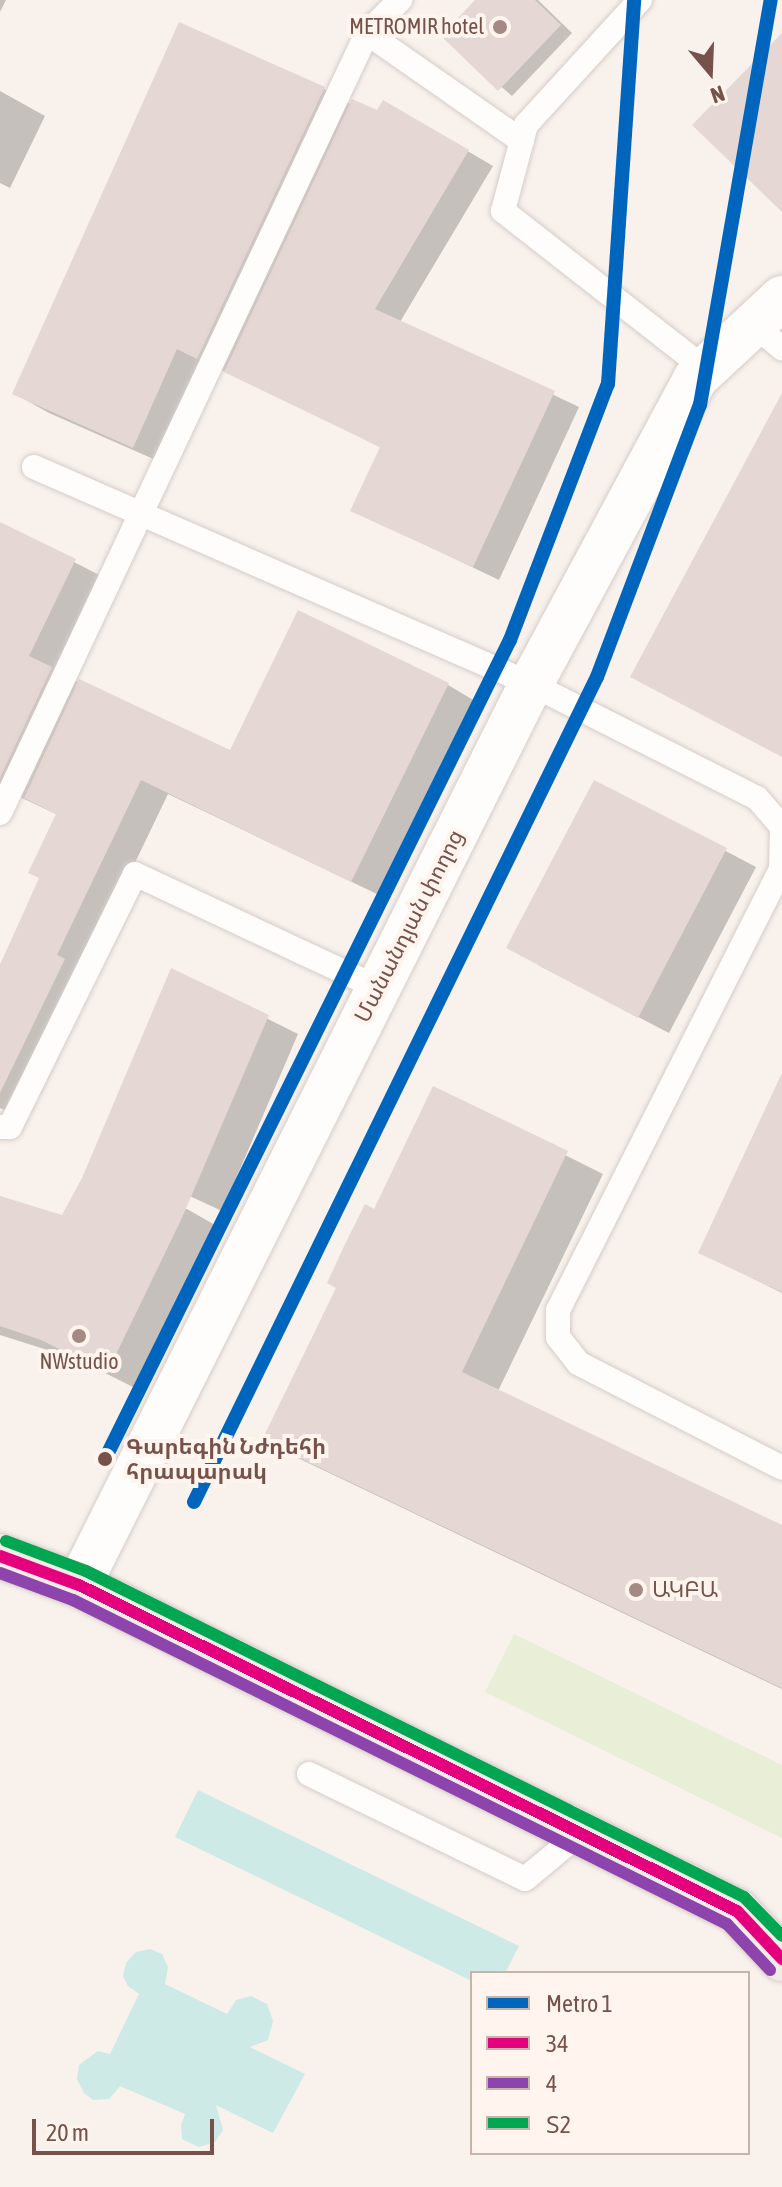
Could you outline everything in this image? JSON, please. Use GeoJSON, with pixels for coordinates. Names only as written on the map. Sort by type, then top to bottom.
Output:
{"type":"FeatureCollection","features":[{"type":"Feature","properties":{"kind":"main road"},"geometry":{"type":"LineString","coordinates":[[0,1556],[79,1585],[737,1911],[782,1959]]}},
{"type":"Feature","properties":{"kind":"street","name":"Մանանդյան փողոց"},"geometry":{"type":"LineString","coordinates":[[79,1585],[531,684],[695,379],[772,323]]}},
{"type":"Feature","properties":{"kind":"street"},"geometry":{"type":"LineString","coordinates":[[737,1911],[782,1930]]}},
{"type":"Feature","properties":{"kind":"lane"},"geometry":{"type":"LineString","coordinates":[[0,813],[367,33],[400,0]]}},
{"type":"Feature","properties":{"kind":"lane"},"geometry":{"type":"LineString","coordinates":[[640,0],[526,125],[503,211],[705,369]]}},
{"type":"Feature","properties":{"kind":"lane"},"geometry":{"type":"LineString","coordinates":[[367,33],[522,141]]}},
{"type":"Feature","properties":{"kind":"lane"},"geometry":{"type":"LineString","coordinates":[[34,467],[531,684],[757,798],[782,827],[781,869],[558,1310],[558,1337],[578,1363],[782,1468]]}},
{"type":"Feature","properties":{"kind":"lane"},"geometry":{"type":"LineString","coordinates":[[0,1127],[10,1127],[135,874],[378,988]]}},
{"type":"Feature","properties":{"kind":"lane"},"geometry":{"type":"LineString","coordinates":[[309,1774],[525,1879],[579,1834]]}},
{"type":"Feature","properties":{"kind":"green space"},"geometry":{"type":"Polygon","coordinates":[[[514,1634],[782,1765],[782,1838],[485,1692],[514,1634]]]}},
{"type":"Feature","properties":{"kind":"water"},"geometry":{"type":"Polygon","coordinates":[[[198,1790],[519,1946],[506,1971],[470,1971],[470,1980],[175,1837],[198,1790]]]}},
{"type":"Feature","properties":{"kind":"water"},"geometry":{"type":"Polygon","coordinates":[[[150,1949],[162,1954],[168,1967],[165,1984],[227,2014],[236,2000],[251,1996],[267,2004],[273,2021],[268,2040],[250,2047],[305,2074],[273,2133],[216,2105],[223,2130],[215,2142],[199,2147],[182,2139],[181,2125],[185,2114],[120,2086],[109,2099],[93,2100],[84,2093],[77,2079],[79,2065],[98,2051],[110,2054],[139,1994],[128,1986],[123,1976],[126,1963],[136,1952],[150,1949]]]}},
{"type":"Feature","properties":{"kind":"building"},"geometry":{"type":"Polygon","coordinates":[[[475,0],[535,0],[561,25],[498,91],[441,36],[475,0]]]}},
{"type":"Feature","properties":{"kind":"building"},"geometry":{"type":"Polygon","coordinates":[[[179,22],[325,87],[197,359],[177,349],[133,448],[12,394],[179,22]]]}},
{"type":"Feature","properties":{"kind":"building"},"geometry":{"type":"Polygon","coordinates":[[[782,33],[782,212],[692,125],[782,33]]]}},
{"type":"Feature","properties":{"kind":"building"},"geometry":{"type":"Polygon","coordinates":[[[352,99],[377,110],[383,100],[469,150],[375,309],[555,391],[473,567],[350,511],[380,447],[224,372],[352,99]]]}},
{"type":"Feature","properties":{"kind":"building"},"geometry":{"type":"Polygon","coordinates":[[[782,393],[782,757],[630,677],[782,393]]]}},
{"type":"Feature","properties":{"kind":"building"},"geometry":{"type":"Polygon","coordinates":[[[0,522],[76,559],[29,656],[52,667],[0,778],[0,522]]]}},
{"type":"Feature","properties":{"kind":"building"},"geometry":{"type":"Polygon","coordinates":[[[298,610],[449,683],[351,882],[141,780],[57,955],[65,959],[0,1093],[0,965],[39,878],[28,873],[56,814],[24,798],[79,679],[230,750],[298,610]]]}},
{"type":"Feature","properties":{"kind":"building"},"geometry":{"type":"Polygon","coordinates":[[[594,780],[727,848],[638,1018],[506,948],[594,780]]]}},
{"type":"Feature","properties":{"kind":"building"},"geometry":{"type":"Polygon","coordinates":[[[171,968],[269,1015],[181,1220],[107,1373],[41,1340],[0,1326],[0,1196],[62,1215],[82,1178],[171,968]]]}},
{"type":"Feature","properties":{"kind":"building"},"geometry":{"type":"Polygon","coordinates":[[[782,1073],[782,1292],[698,1253],[782,1073]]]}},
{"type":"Feature","properties":{"kind":"building"},"geometry":{"type":"Polygon","coordinates":[[[433,1086],[568,1151],[462,1372],[782,1525],[782,1688],[262,1440],[336,1288],[327,1283],[346,1242],[365,1204],[374,1209],[433,1086]]]}},
{"type":"Feature","properties":{"kind":"metro line","name":"1"},"geometry":{"type":"LineString","coordinates":[[105,1459],[510,640],[608,384],[634,0]]}},
{"type":"Feature","properties":{"kind":"metro line","name":"1"},"geometry":{"type":"LineString","coordinates":[[194,1502],[597,677],[700,405],[771,0]]}},
{"type":"Feature","properties":{"kind":"transit line","name":"Տ2"},"geometry":{"type":"LineString","coordinates":[[6,1541],[86,1571],[744,1897],[782,1936]]}},
{"type":"Feature","properties":{"kind":"transit line","name":"34"},"geometry":{"type":"LineString","coordinates":[[0,1556],[79,1585],[737,1911],[782,1959]]}},
{"type":"Feature","properties":{"kind":"transit line","name":"4"},"geometry":{"type":"LineString","coordinates":[[0,1573],[73,1600],[727,1924],[770,1970]]}},
{"type":"Feature","properties":{"kind":"place","name":"METROMIR hotel"},"geometry":{"type":"Point","coordinates":[500,27]}},
{"type":"Feature","properties":{"kind":"place","name":"NWstudio"},"geometry":{"type":"Point","coordinates":[79,1336]}},
{"type":"Feature","properties":{"kind":"place","name":"Գարեգին Նժդեհի հրապարակ"},"geometry":{"type":"Point","coordinates":[105,1459]}},
{"type":"Feature","properties":{"kind":"place","name":"ԱԿԲԱ"},"geometry":{"type":"Point","coordinates":[636,1590]}}]}
